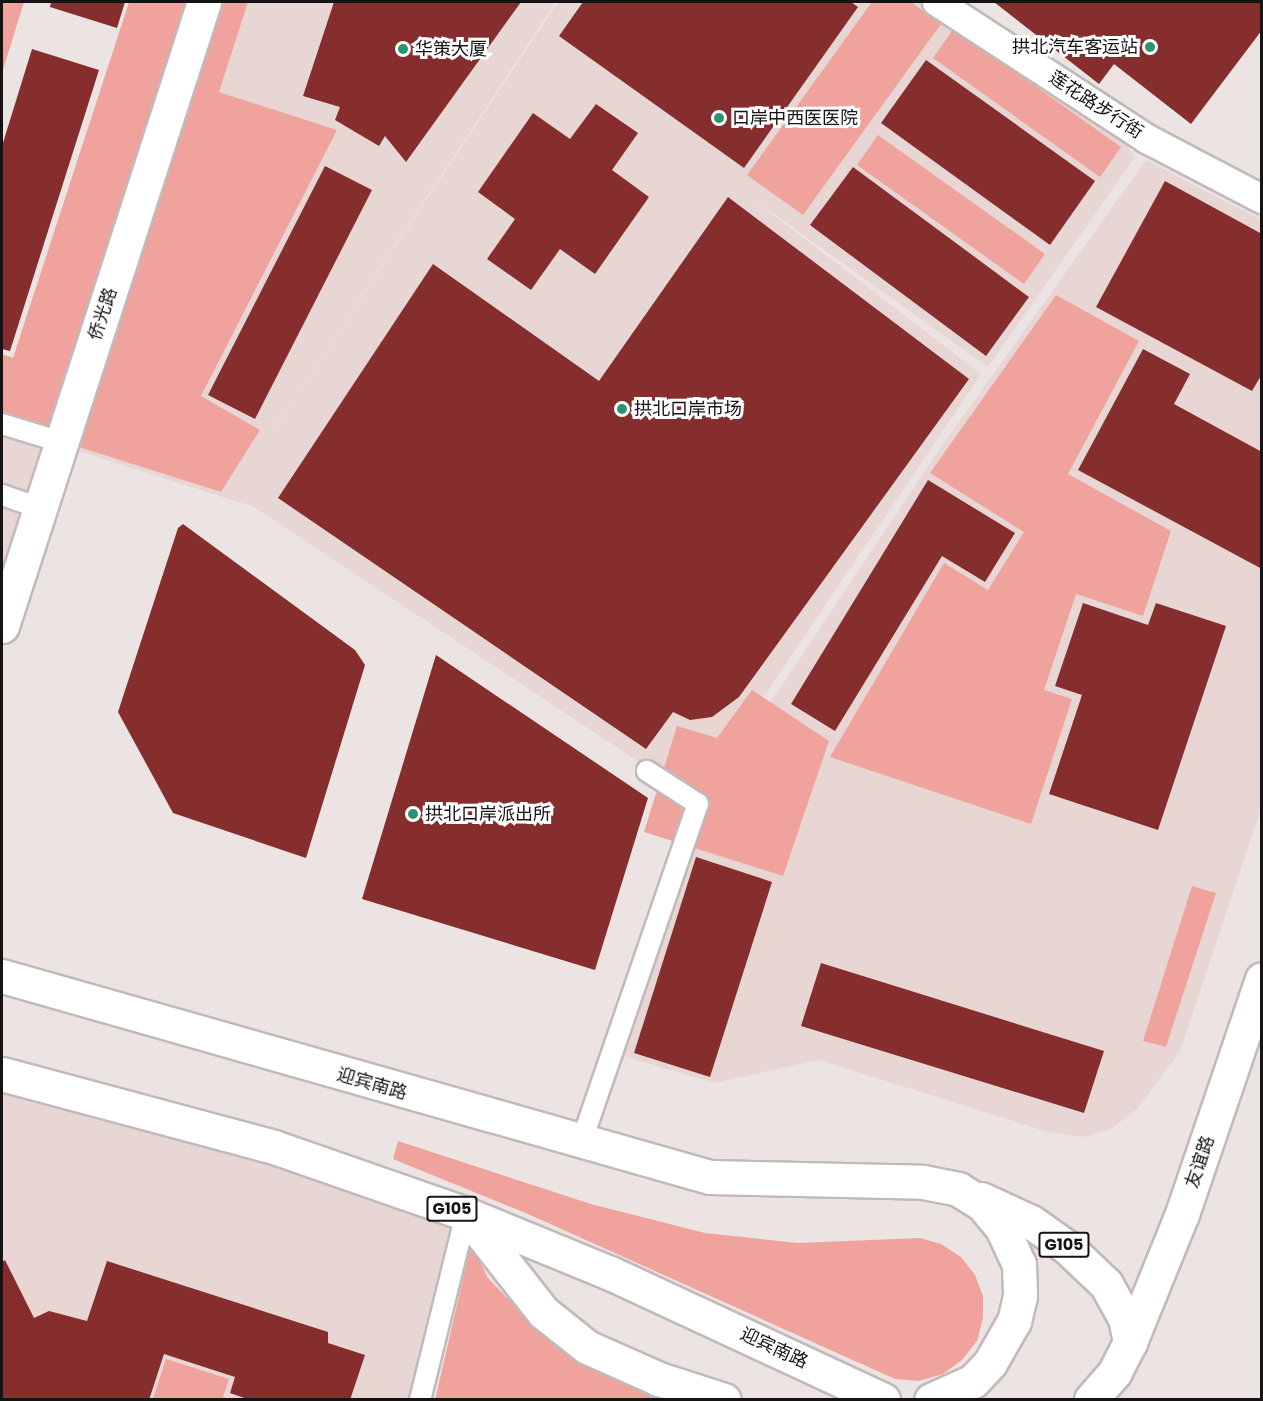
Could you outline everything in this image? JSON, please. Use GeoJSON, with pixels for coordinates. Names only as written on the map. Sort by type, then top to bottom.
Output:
{"type":"FeatureCollection","features":[{"type":"Feature","properties":{"kind":"main road","name":"侨光路"},"geometry":{"type":"LineString","coordinates":[[2,626],[204,2]]}},
{"type":"Feature","properties":{"kind":"main road","name":"迎宾南路"},"geometry":{"type":"LineString","coordinates":[[2,976],[581,1143],[710,1177],[745,1181],[923,1182],[970,1197]]}},
{"type":"Feature","properties":{"kind":"main road","name":"友谊路"},"geometry":{"type":"LineString","coordinates":[[1091,1400],[1115,1372],[1130,1342],[1182,1214],[1262,979]]}},
{"type":"Feature","properties":{"kind":"main road","name":"迎宾南路"},"geometry":{"type":"LineString","coordinates":[[2,1074],[274,1147],[466,1214],[610,1273],[883,1400]]}},
{"type":"Feature","properties":{"kind":"main road","name":"G105"},"geometry":{"type":"LineString","coordinates":[[970,1197],[1031,1222],[1068,1248],[1106,1284],[1125,1318],[1130,1342]]}},
{"type":"Feature","properties":{"kind":"main road"},"geometry":{"type":"LineString","coordinates":[[931,1400],[974,1381],[990,1363],[1014,1321],[1018,1305],[1019,1264],[1002,1228],[970,1197]]}},
{"type":"Feature","properties":{"kind":"main road"},"geometry":{"type":"LineString","coordinates":[[466,1214],[543,1312],[586,1347],[659,1379],[724,1400]]}},
{"type":"Feature","properties":{"kind":"street","name":"莲花路步行街"},"geometry":{"type":"LineString","coordinates":[[937,2],[1147,139],[1262,199]]}},
{"type":"Feature","properties":{"kind":"lane"},"geometry":{"type":"LineString","coordinates":[[2,424],[61,442]]}},
{"type":"Feature","properties":{"kind":"lane"},"geometry":{"type":"LineString","coordinates":[[2,495],[40,508]]}},
{"type":"Feature","properties":{"kind":"lane"},"geometry":{"type":"LineString","coordinates":[[581,1143],[698,804],[647,771]]}},
{"type":"Feature","properties":{"kind":"lane"},"geometry":{"type":"LineString","coordinates":[[420,1400],[466,1214]]}},
{"type":"Feature","properties":{"kind":"shaded area"},"geometry":{"type":"Polygon","coordinates":[[[2,2],[24,2],[2,73],[2,2]]]}},
{"type":"Feature","properties":{"kind":"shaded area"},"geometry":{"type":"Polygon","coordinates":[[[129,2],[188,2],[48,434],[2,419],[2,354],[13,358],[129,2]]]}},
{"type":"Feature","properties":{"kind":"shaded area"},"geometry":{"type":"Polygon","coordinates":[[[194,2],[556,2],[241,478],[558,2],[887,2],[746,194],[888,2],[933,2],[1121,137],[1135,157],[988,367],[750,197],[981,374],[695,799],[254,507],[47,441],[194,2]]]}},
{"type":"Feature","properties":{"kind":"shaded area"},"geometry":{"type":"Polygon","coordinates":[[[201,2],[248,2],[219,92],[337,130],[201,396],[260,430],[221,492],[54,439],[201,2]]]}},
{"type":"Feature","properties":{"kind":"shaded area"},"geometry":{"type":"Polygon","coordinates":[[[872,2],[911,2],[941,24],[803,215],[747,175],[872,2]]]}},
{"type":"Feature","properties":{"kind":"shaded area"},"geometry":{"type":"Polygon","coordinates":[[[954,28],[1121,147],[1100,177],[933,58],[954,28]]]}},
{"type":"Feature","properties":{"kind":"shaded area"},"geometry":{"type":"Polygon","coordinates":[[[878,135],[1045,254],[1024,284],[857,165],[878,135]]]}},
{"type":"Feature","properties":{"kind":"shaded area"},"geometry":{"type":"Polygon","coordinates":[[[1146,160],[1261,220],[1261,808],[1180,1051],[1137,1109],[1111,1129],[1084,1137],[1048,1132],[819,1060],[714,1083],[617,1054],[701,807],[939,450],[1146,160]]]}},
{"type":"Feature","properties":{"kind":"shaded area"},"geometry":{"type":"Polygon","coordinates":[[[1056,295],[1139,341],[1068,474],[1171,531],[1143,616],[1076,594],[1044,690],[1072,699],[1031,824],[830,757],[944,563],[988,590],[1024,532],[930,473],[1056,295]]]}},
{"type":"Feature","properties":{"kind":"shaded area"},"geometry":{"type":"Polygon","coordinates":[[[2,425],[47,438],[2,576],[2,425]]]}},
{"type":"Feature","properties":{"kind":"shaded area"},"geometry":{"type":"Polygon","coordinates":[[[752,690],[829,741],[783,876],[644,832],[677,726],[717,738],[752,690]]]}},
{"type":"Feature","properties":{"kind":"shaded area"},"geometry":{"type":"Polygon","coordinates":[[[1192,886],[1216,893],[1166,1047],[1143,1041],[1192,886]]]}},
{"type":"Feature","properties":{"kind":"shaded area"},"geometry":{"type":"Polygon","coordinates":[[[2,1076],[463,1215],[420,1399],[2,1399],[2,1076]]]}},
{"type":"Feature","properties":{"kind":"shaded area"},"geometry":{"type":"Polygon","coordinates":[[[398,1141],[591,1204],[705,1233],[798,1243],[920,1238],[941,1244],[961,1257],[975,1275],[983,1296],[983,1318],[977,1341],[962,1360],[943,1374],[919,1381],[895,1379],[528,1214],[393,1159],[398,1141]]]}},
{"type":"Feature","properties":{"kind":"shaded area"},"geometry":{"type":"Polygon","coordinates":[[[471,1244],[488,1278],[537,1329],[580,1365],[669,1399],[435,1400],[471,1244]]]}},
{"type":"Feature","properties":{"kind":"shaded area"},"geometry":{"type":"Polygon","coordinates":[[[166,1359],[229,1379],[223,1397],[231,1399],[153,1399],[166,1359]]]}},
{"type":"Feature","properties":{"kind":"building"},"geometry":{"type":"Polygon","coordinates":[[[51,2],[125,2],[117,28],[50,7],[51,2]]]}},
{"type":"Feature","properties":{"kind":"building","name":"华策大厦"},"geometry":{"type":"Polygon","coordinates":[[[334,2],[521,2],[406,162],[385,136],[379,146],[335,120],[340,107],[303,96],[334,2]]]}},
{"type":"Feature","properties":{"kind":"building","name":"口岸中西医医院"},"geometry":{"type":"Polygon","coordinates":[[[583,2],[851,2],[858,7],[744,168],[559,36],[583,2]]]}},
{"type":"Feature","properties":{"kind":"building","name":"拱北汽车客运站"},"geometry":{"type":"Polygon","coordinates":[[[994,2],[1262,2],[1262,30],[1191,124],[1114,64],[1099,84],[994,2]]]}},
{"type":"Feature","properties":{"kind":"building"},"geometry":{"type":"Polygon","coordinates":[[[32,49],[99,70],[10,351],[2,349],[2,146],[32,49]]]}},
{"type":"Feature","properties":{"kind":"building"},"geometry":{"type":"Polygon","coordinates":[[[926,60],[1095,181],[1050,245],[881,123],[926,60]]]}},
{"type":"Feature","properties":{"kind":"building"},"geometry":{"type":"Polygon","coordinates":[[[596,104],[638,133],[612,170],[649,197],[595,274],[560,249],[531,290],[487,259],[515,219],[478,192],[533,113],[570,139],[596,104]]]}},
{"type":"Feature","properties":{"kind":"building"},"geometry":{"type":"Polygon","coordinates":[[[325,166],[372,190],[255,419],[208,395],[325,166]]]}},
{"type":"Feature","properties":{"kind":"building"},"geometry":{"type":"Polygon","coordinates":[[[853,167],[1029,297],[986,356],[810,225],[853,167]]]}},
{"type":"Feature","properties":{"kind":"building"},"geometry":{"type":"Polygon","coordinates":[[[1165,181],[1262,234],[1262,374],[1252,391],[1096,307],[1165,181]]]}},
{"type":"Feature","properties":{"kind":"building","name":"拱北口岸市场"},"geometry":{"type":"Polygon","coordinates":[[[728,197],[969,379],[739,697],[712,717],[690,720],[673,712],[646,749],[278,498],[433,264],[599,381],[728,197]]]}},
{"type":"Feature","properties":{"kind":"building"},"geometry":{"type":"Polygon","coordinates":[[[1143,349],[1190,374],[1174,404],[1262,452],[1262,569],[1078,470],[1143,349]]]}},
{"type":"Feature","properties":{"kind":"building"},"geometry":{"type":"Polygon","coordinates":[[[928,480],[1015,533],[985,582],[942,556],[835,731],[791,704],[928,480]]]}},
{"type":"Feature","properties":{"kind":"building"},"geometry":{"type":"Polygon","coordinates":[[[183,524],[355,650],[365,665],[306,858],[173,813],[118,712],[178,528],[183,524]]]}},
{"type":"Feature","properties":{"kind":"building"},"geometry":{"type":"Polygon","coordinates":[[[1083,603],[1148,625],[1156,603],[1226,626],[1158,830],[1049,794],[1082,695],[1055,686],[1083,603]]]}},
{"type":"Feature","properties":{"kind":"building"},"geometry":{"type":"Polygon","coordinates":[[[436,655],[648,798],[595,970],[362,899],[436,655]]]}},
{"type":"Feature","properties":{"kind":"building"},"geometry":{"type":"Polygon","coordinates":[[[696,857],[772,882],[710,1077],[634,1053],[696,857]]]}},
{"type":"Feature","properties":{"kind":"building"},"geometry":{"type":"Polygon","coordinates":[[[821,963],[1104,1051],[1084,1113],[801,1026],[821,963]]]}},
{"type":"Feature","properties":{"kind":"building"},"geometry":{"type":"Polygon","coordinates":[[[5,1260],[34,1318],[49,1311],[87,1321],[107,1261],[328,1332],[328,1343],[365,1355],[350,1400],[250,1400],[230,1393],[235,1377],[164,1354],[149,1400],[2,1400],[2,1262],[5,1260]]]}},
{"type":"Feature","properties":{"kind":"place","name":"拱北汽车客运站"},"geometry":{"type":"Point","coordinates":[1150,47]}},
{"type":"Feature","properties":{"kind":"place","name":"华策大厦"},"geometry":{"type":"Point","coordinates":[403,49]}},
{"type":"Feature","properties":{"kind":"place","name":"口岸中西医医院"},"geometry":{"type":"Point","coordinates":[719,118]}},
{"type":"Feature","properties":{"kind":"place","name":"拱北口岸市场"},"geometry":{"type":"Point","coordinates":[622,409]}},
{"type":"Feature","properties":{"kind":"place","name":"拱北口岸派出所"},"geometry":{"type":"Point","coordinates":[413,814]}}]}
